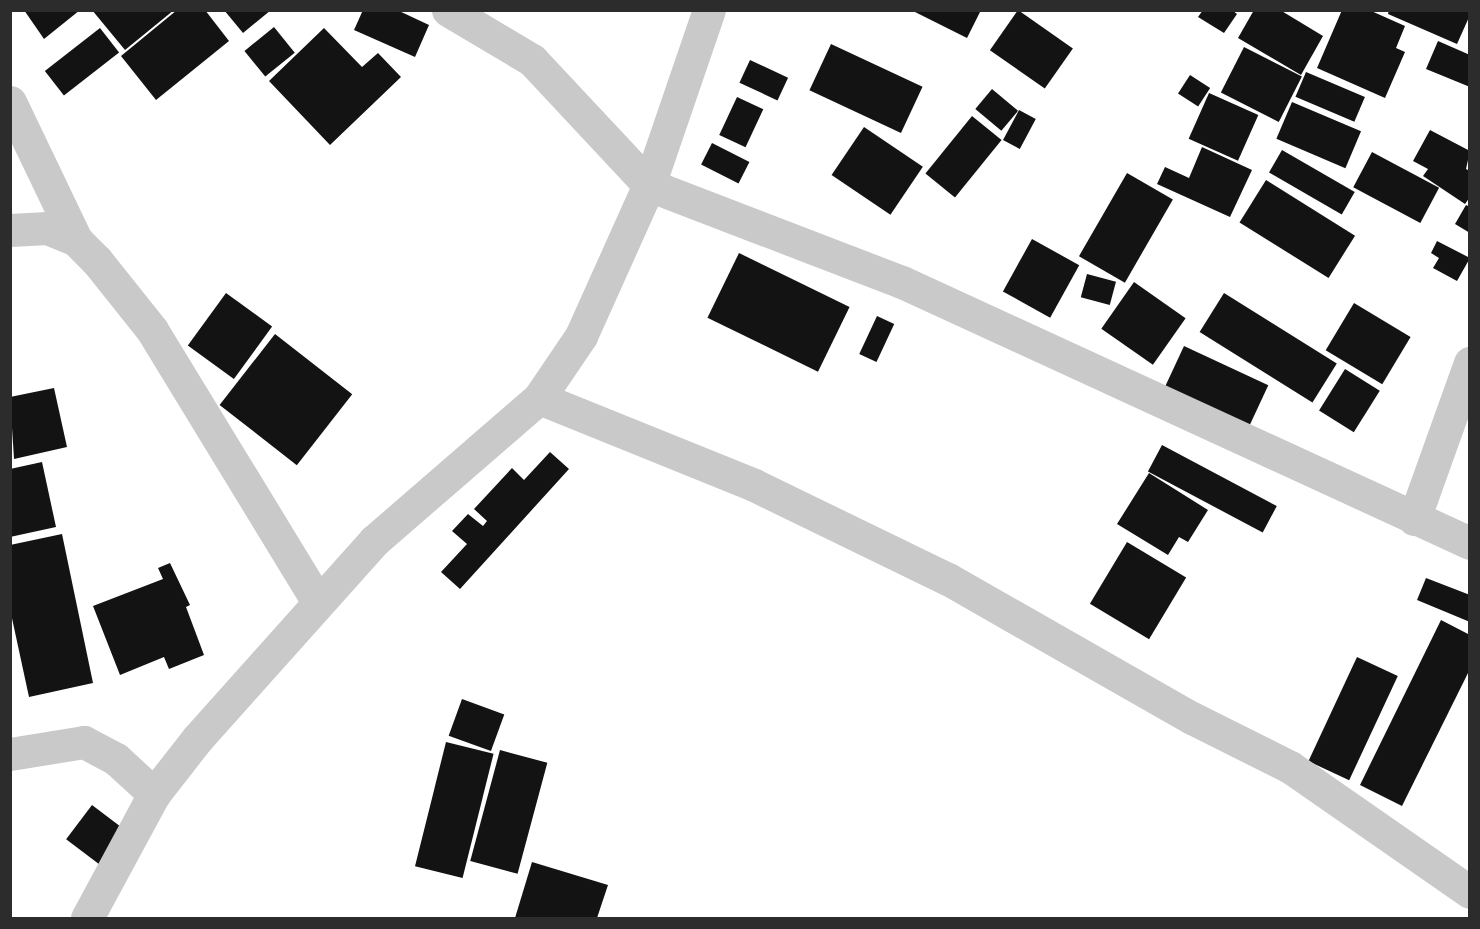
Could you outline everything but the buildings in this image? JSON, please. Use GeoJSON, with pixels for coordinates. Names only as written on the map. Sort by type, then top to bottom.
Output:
{"type":"FeatureCollection","features":[{"type":"Feature","properties":{"kind":"street"},"geometry":{"type":"LineString","coordinates":[[448,10],[532,60],[649,185],[902,282],[1470,543]]}},
{"type":"Feature","properties":{"kind":"street"},"geometry":{"type":"LineString","coordinates":[[87,918],[154,794],[197,738],[374,541],[539,398],[581,336],[649,185],[709,10]]}},
{"type":"Feature","properties":{"kind":"street"},"geometry":{"type":"LineString","coordinates":[[10,102],[75,240]]}},
{"type":"Feature","properties":{"kind":"street"},"geometry":{"type":"LineString","coordinates":[[10,230],[47,228],[75,240],[97,261],[152,330],[318,602]]}},
{"type":"Feature","properties":{"kind":"street"},"geometry":{"type":"LineString","coordinates":[[1414,519],[1470,363]]}},
{"type":"Feature","properties":{"kind":"street"},"geometry":{"type":"LineString","coordinates":[[539,398],[754,485],[948,579],[1192,718],[1290,767],[1470,892]]}},
{"type":"Feature","properties":{"kind":"street"},"geometry":{"type":"LineString","coordinates":[[10,754],[84,742],[116,759],[154,794]]}}]}
